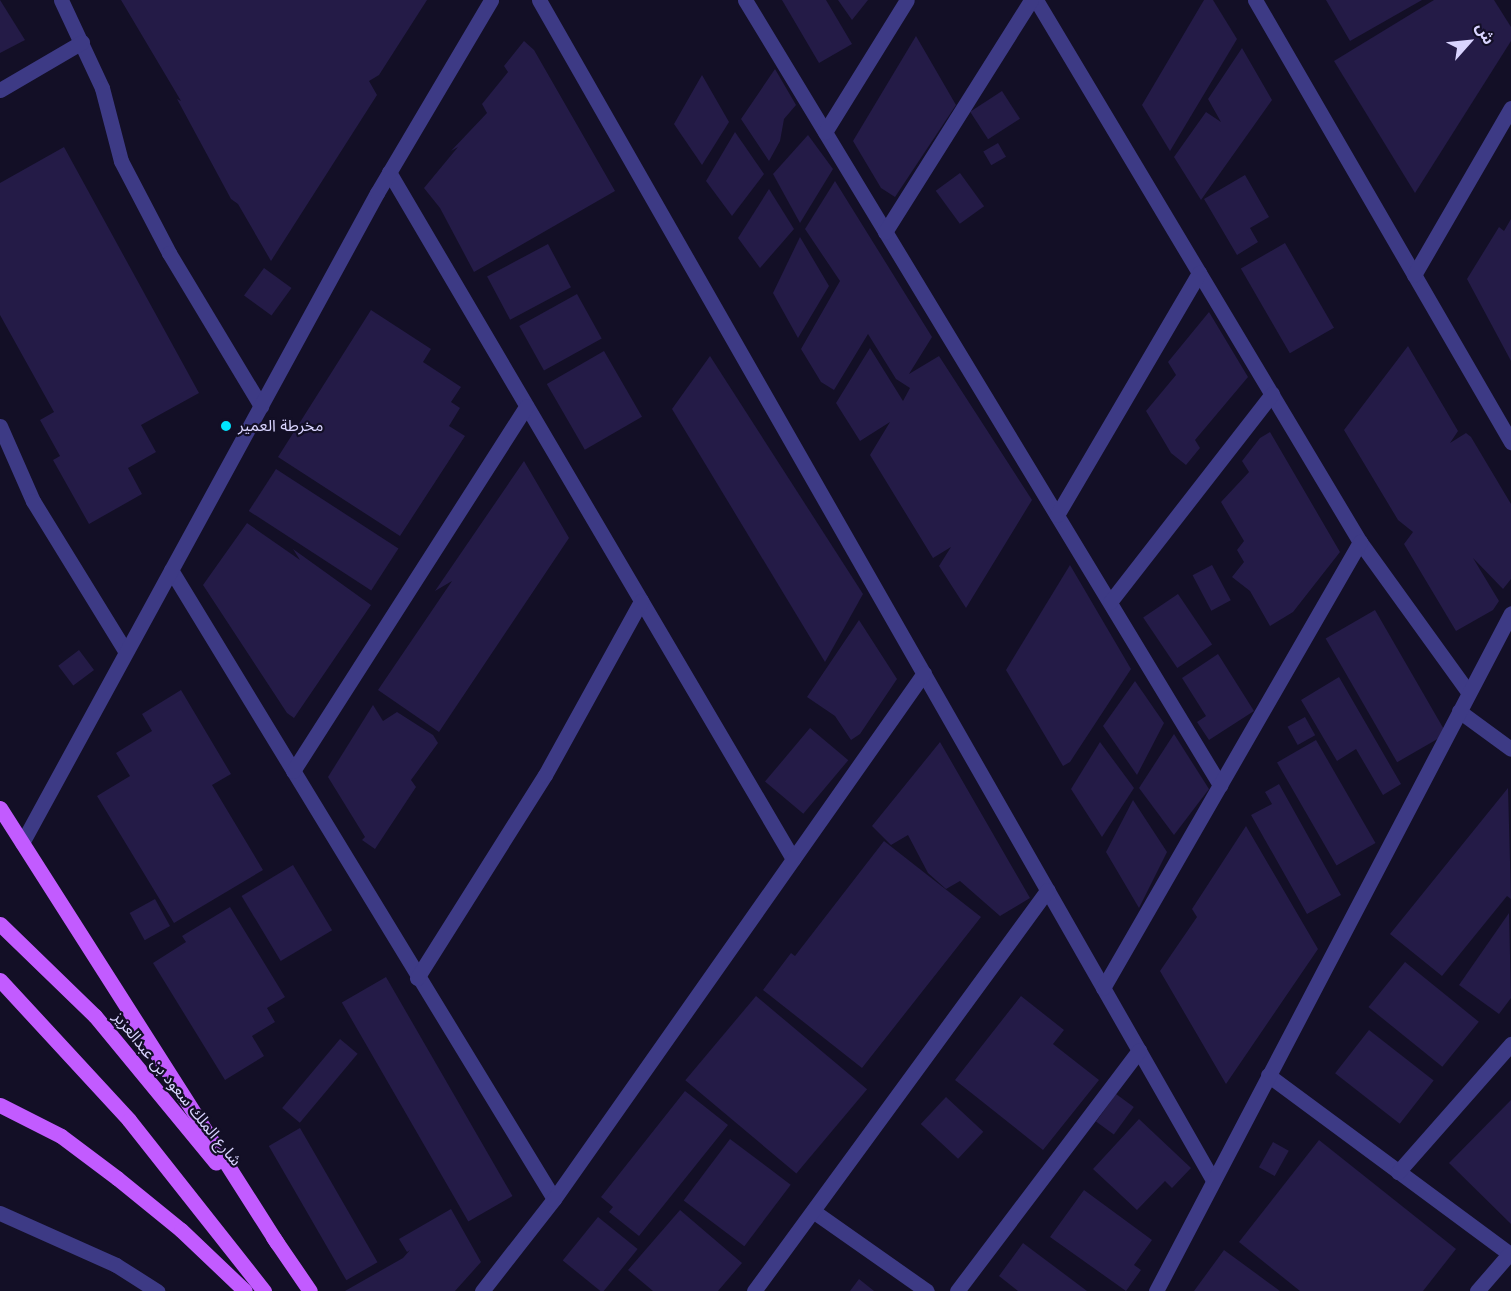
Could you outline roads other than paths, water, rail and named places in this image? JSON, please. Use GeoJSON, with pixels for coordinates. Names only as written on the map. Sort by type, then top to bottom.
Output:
{"type":"FeatureCollection","features":[{"type":"Feature","properties":{"kind":"main road"},"geometry":{"type":"LineString","coordinates":[[0,808],[278,1243]]}},
{"type":"Feature","properties":{"kind":"main road","name":"شارع الملك سعود بن عبدالعزيز"},"geometry":{"type":"LineString","coordinates":[[0,924],[95,1016],[157,1088],[278,1243],[310,1291]]}},
{"type":"Feature","properties":{"kind":"main road"},"geometry":{"type":"LineString","coordinates":[[0,980],[129,1120],[264,1291]]}},
{"type":"Feature","properties":{"kind":"main road"},"geometry":{"type":"LineString","coordinates":[[0,1105],[61,1136],[117,1178],[181,1230],[244,1291]]}},
{"type":"Feature","properties":{"kind":"street"},"geometry":{"type":"LineString","coordinates":[[61,0],[102,88],[121,160],[169,253],[261,406]]}},
{"type":"Feature","properties":{"kind":"street"},"geometry":{"type":"LineString","coordinates":[[22,843],[389,172],[491,0]]}},
{"type":"Feature","properties":{"kind":"street"},"geometry":{"type":"LineString","coordinates":[[539,0],[1213,1180]]}},
{"type":"Feature","properties":{"kind":"street"},"geometry":{"type":"LineString","coordinates":[[745,0],[1220,785]]}},
{"type":"Feature","properties":{"kind":"street"},"geometry":{"type":"LineString","coordinates":[[825,132],[907,0]]}},
{"type":"Feature","properties":{"kind":"street"},"geometry":{"type":"LineString","coordinates":[[885,232],[1031,0]]}},
{"type":"Feature","properties":{"kind":"street"},"geometry":{"type":"LineString","coordinates":[[1036,0],[1360,542],[1469,693]]}},
{"type":"Feature","properties":{"kind":"street"},"geometry":{"type":"LineString","coordinates":[[1255,0],[1511,442]]}},
{"type":"Feature","properties":{"kind":"street"},"geometry":{"type":"LineString","coordinates":[[0,90],[82,42]]}},
{"type":"Feature","properties":{"kind":"street"},"geometry":{"type":"LineString","coordinates":[[1414,275],[1511,108]]}},
{"type":"Feature","properties":{"kind":"street"},"geometry":{"type":"LineString","coordinates":[[389,172],[793,859]]}},
{"type":"Feature","properties":{"kind":"street"},"geometry":{"type":"LineString","coordinates":[[1057,515],[1199,273]]}},
{"type":"Feature","properties":{"kind":"street"},"geometry":{"type":"LineString","coordinates":[[1110,602],[1272,394]]}},
{"type":"Feature","properties":{"kind":"street"},"geometry":{"type":"LineString","coordinates":[[293,771],[526,406]]}},
{"type":"Feature","properties":{"kind":"street"},"geometry":{"type":"LineString","coordinates":[[0,426],[33,501],[126,652]]}},
{"type":"Feature","properties":{"kind":"street"},"geometry":{"type":"LineString","coordinates":[[1103,988],[1360,542]]}},
{"type":"Feature","properties":{"kind":"street"},"geometry":{"type":"LineString","coordinates":[[171,570],[417,978],[554,1199]]}},
{"type":"Feature","properties":{"kind":"street"},"geometry":{"type":"LineString","coordinates":[[417,978],[545,775],[641,601]]}},
{"type":"Feature","properties":{"kind":"street"},"geometry":{"type":"LineString","coordinates":[[1156,1291],[1511,613]]}},
{"type":"Feature","properties":{"kind":"street"},"geometry":{"type":"LineString","coordinates":[[482,1291],[554,1199],[924,673]]}},
{"type":"Feature","properties":{"kind":"street"},"geometry":{"type":"LineString","coordinates":[[1460,711],[1511,749]]}},
{"type":"Feature","properties":{"kind":"street"},"geometry":{"type":"LineString","coordinates":[[754,1291],[1048,890]]}},
{"type":"Feature","properties":{"kind":"street"},"geometry":{"type":"LineString","coordinates":[[1398,1172],[1511,1044]]}},
{"type":"Feature","properties":{"kind":"street"},"geometry":{"type":"LineString","coordinates":[[957,1291],[1139,1050]]}},
{"type":"Feature","properties":{"kind":"street"},"geometry":{"type":"LineString","coordinates":[[1268,1075],[1510,1255],[1477,1291]]}},
{"type":"Feature","properties":{"kind":"street"},"geometry":{"type":"LineString","coordinates":[[813,1211],[927,1291]]}},
{"type":"Feature","properties":{"kind":"street"},"geometry":{"type":"LineString","coordinates":[[0,1213],[116,1265],[157,1291]]}},
{"type":"Feature","properties":{"kind":"place","name":"مخرطة العمير"},"geometry":{"type":"Point","coordinates":[226,426]}}]}
